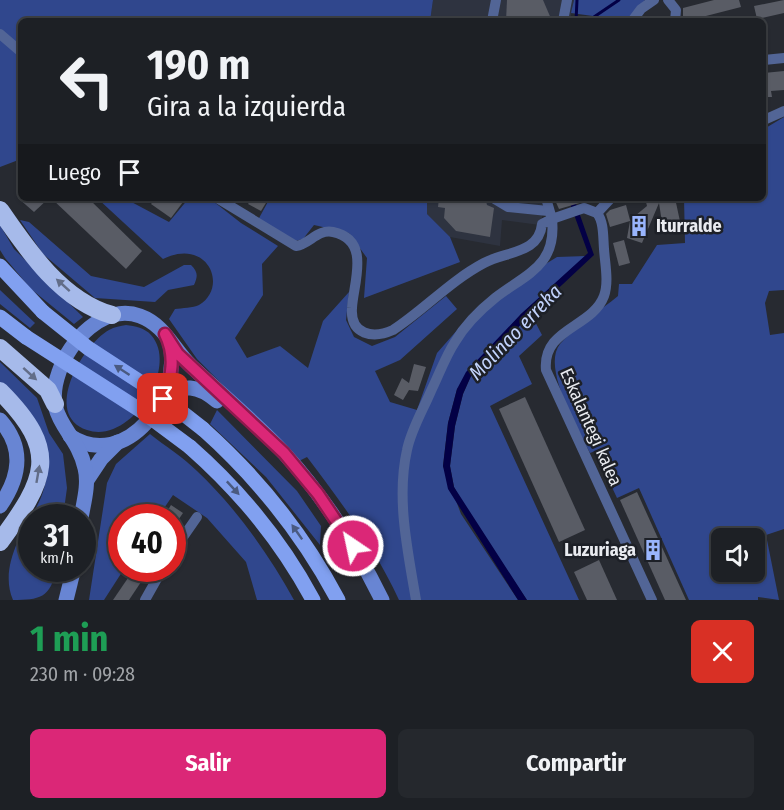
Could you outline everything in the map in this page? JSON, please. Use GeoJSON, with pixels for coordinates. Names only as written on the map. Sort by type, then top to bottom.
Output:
{"type":"FeatureCollection","features":[{"type":"Feature","properties":{"kind":"highway"},"geometry":{"type":"LineString","coordinates":[[0,210],[23,244],[48,272],[88,305],[112,315]]}},
{"type":"Feature","properties":{"kind":"highway"},"geometry":{"type":"LineString","coordinates":[[0,348],[48,390],[55,404]]}},
{"type":"Feature","properties":{"kind":"highway"},"geometry":{"type":"LineString","coordinates":[[0,391],[29,423],[38,442],[40,461],[38,480],[31,498],[0,542]]}},
{"type":"Feature","properties":{"kind":"main road"},"geometry":{"type":"LineString","coordinates":[[0,266],[43,312],[88,348],[157,393],[203,429],[234,458],[275,502],[312,554],[338,600]]}},
{"type":"Feature","properties":{"kind":"main road"},"geometry":{"type":"LineString","coordinates":[[0,317],[26,337],[143,412],[190,447],[220,474],[259,518],[293,566],[313,600]]}},
{"type":"Feature","properties":{"kind":"street"},"geometry":{"type":"LineString","coordinates":[[493,18],[496,0]]}},
{"type":"Feature","properties":{"kind":"street"},"geometry":{"type":"LineString","coordinates":[[564,18],[567,0]]}},
{"type":"Feature","properties":{"kind":"street"},"geometry":{"type":"LineString","coordinates":[[634,18],[641,9],[654,0]]}},
{"type":"Feature","properties":{"kind":"street"},"geometry":{"type":"LineString","coordinates":[[675,18],[676,10],[670,2],[686,0]]}},
{"type":"Feature","properties":{"kind":"street"},"geometry":{"type":"LineString","coordinates":[[0,34],[18,49]]}},
{"type":"Feature","properties":{"kind":"street"},"geometry":{"type":"LineString","coordinates":[[766,60],[784,58]]}},
{"type":"Feature","properties":{"kind":"street"},"geometry":{"type":"LineString","coordinates":[[766,119],[784,111]]}},
{"type":"Feature","properties":{"kind":"street"},"geometry":{"type":"LineString","coordinates":[[222,201],[296,246],[306,244],[319,233],[333,232],[345,238],[355,249],[359,260],[352,309],[353,320],[358,331],[369,335],[382,335],[393,330],[460,277],[487,262],[530,247],[541,235],[542,224],[550,215]]}},
{"type":"Feature","properties":{"kind":"street"},"geometry":{"type":"LineString","coordinates":[[498,201],[508,207],[550,215],[588,208],[597,213],[608,201]]}},
{"type":"Feature","properties":{"kind":"street"},"geometry":{"type":"LineString","coordinates":[[416,600],[410,562],[403,481],[407,448],[446,357],[465,328],[495,299],[526,278],[545,258],[553,237],[547,201]]}},
{"type":"Feature","properties":{"kind":"street","name":"Eskalantegi kalea"},"geometry":{"type":"LineString","coordinates":[[597,213],[603,233],[605,293],[597,308],[552,343],[546,356],[546,370],[651,600]]}},
{"type":"Feature","properties":{"kind":"street"},"geometry":{"type":"LineString","coordinates":[[83,504],[87,480],[82,457],[59,421],[55,404],[59,371],[73,345],[92,326],[112,315],[138,315],[156,324],[178,354],[301,485],[346,550],[372,600]]}},
{"type":"Feature","properties":{"kind":"street"},"geometry":{"type":"LineString","coordinates":[[163,399],[172,367],[171,349],[165,334]]}},
{"type":"Feature","properties":{"kind":"street"},"geometry":{"type":"LineString","coordinates":[[70,436],[88,445],[109,446],[142,427],[163,399],[172,392],[185,387],[211,390],[264,432],[307,479],[353,546],[382,600]]}},
{"type":"Feature","properties":{"kind":"street"},"geometry":{"type":"LineString","coordinates":[[0,420],[13,438],[18,465],[11,489],[0,506]]}},
{"type":"Feature","properties":{"kind":"street"},"geometry":{"type":"LineString","coordinates":[[87,480],[101,459],[118,442]]}},
{"type":"Feature","properties":{"kind":"street"},"geometry":{"type":"LineString","coordinates":[[186,533],[197,517]]}},
{"type":"Feature","properties":{"kind":"street"},"geometry":{"type":"LineString","coordinates":[[66,600],[70,582]]}},
{"type":"Feature","properties":{"kind":"street"},"geometry":{"type":"LineString","coordinates":[[145,600],[156,582]]}},
{"type":"Feature","properties":{"kind":"shaded area"},"geometry":{"type":"Polygon","coordinates":[[[0,0],[433,0],[430,18],[18,18],[18,160],[0,167],[0,0]]]}},
{"type":"Feature","properties":{"kind":"shaded area"},"geometry":{"type":"Polygon","coordinates":[[[433,0],[574,0],[571,18],[430,18],[433,0]]]}},
{"type":"Feature","properties":{"kind":"shaded area"},"geometry":{"type":"Polygon","coordinates":[[[574,0],[645,0],[631,18],[607,18],[571,13],[574,0]]]}},
{"type":"Feature","properties":{"kind":"shaded area"},"geometry":{"type":"Polygon","coordinates":[[[784,117],[784,290],[769,291],[765,303],[770,335],[784,333],[784,529],[766,535],[779,600],[758,597],[758,600],[689,600],[639,488],[617,498],[595,451],[590,453],[558,383],[555,355],[560,344],[618,296],[619,284],[632,284],[657,245],[685,243],[684,201],[766,201],[766,128],[784,117]]]}},
{"type":"Feature","properties":{"kind":"shaded area"},"geometry":{"type":"Polygon","coordinates":[[[100,201],[130,201],[169,222],[186,201],[213,201],[241,223],[278,246],[262,264],[263,295],[235,338],[247,358],[280,346],[308,368],[323,321],[349,292],[346,320],[354,337],[372,346],[395,337],[446,296],[457,309],[400,360],[375,371],[390,402],[417,410],[437,353],[466,320],[503,290],[557,257],[586,256],[521,314],[457,389],[448,423],[443,466],[461,514],[518,600],[399,600],[369,544],[307,457],[299,461],[197,359],[169,319],[175,309],[197,306],[208,297],[213,277],[209,267],[202,259],[192,254],[179,254],[163,259],[100,201]]]}},
{"type":"Feature","properties":{"kind":"shaded area"},"geometry":{"type":"Polygon","coordinates":[[[268,201],[427,201],[427,214],[450,237],[460,262],[364,298],[367,258],[349,233],[314,225],[303,239],[295,241],[258,220],[268,201]]]}},
{"type":"Feature","properties":{"kind":"shaded area"},"geometry":{"type":"Polygon","coordinates":[[[427,201],[546,201],[540,225],[502,220],[500,246],[450,237],[427,214],[427,201]]]}},
{"type":"Feature","properties":{"kind":"shaded area"},"geometry":{"type":"Polygon","coordinates":[[[569,201],[575,201],[594,255],[531,314],[471,376],[463,394],[455,426],[450,466],[454,487],[527,600],[518,600],[448,489],[443,466],[448,423],[457,389],[466,372],[521,314],[588,253],[569,201]]]}},
{"type":"Feature","properties":{"kind":"shaded area"},"geometry":{"type":"Polygon","coordinates":[[[20,220],[29,222],[91,276],[144,287],[184,265],[191,265],[197,277],[194,285],[168,290],[155,302],[95,298],[43,254],[20,220]]]}},
{"type":"Feature","properties":{"kind":"shaded area"},"geometry":{"type":"Polygon","coordinates":[[[0,225],[14,249],[83,317],[74,324],[31,289],[0,250],[0,225]]]}},
{"type":"Feature","properties":{"kind":"shaded area"},"geometry":{"type":"Polygon","coordinates":[[[0,290],[35,323],[30,328],[0,304],[0,290]]]}},
{"type":"Feature","properties":{"kind":"shaded area"},"geometry":{"type":"Polygon","coordinates":[[[531,314],[542,335],[519,356],[532,384],[490,406],[579,600],[527,600],[467,511],[454,487],[450,466],[455,426],[463,394],[471,376],[531,314]]]}},
{"type":"Feature","properties":{"kind":"shaded area"},"geometry":{"type":"Polygon","coordinates":[[[126,325],[149,333],[158,349],[159,365],[155,383],[146,400],[134,415],[120,426],[104,432],[87,430],[74,422],[68,410],[67,396],[71,380],[78,364],[98,338],[111,329],[126,325]]]}},
{"type":"Feature","properties":{"kind":"shaded area"},"geometry":{"type":"Polygon","coordinates":[[[0,362],[37,398],[49,433],[63,454],[67,488],[65,504],[38,504],[43,492],[48,467],[45,441],[33,417],[0,383],[0,362]]]}},
{"type":"Feature","properties":{"kind":"shaded area"},"geometry":{"type":"Polygon","coordinates":[[[217,410],[297,491],[321,526],[320,545],[266,477],[210,424],[217,410]]]}},
{"type":"Feature","properties":{"kind":"shaded area"},"geometry":{"type":"Polygon","coordinates":[[[150,434],[180,456],[211,485],[238,516],[262,548],[294,600],[257,600],[246,562],[207,518],[173,495],[167,504],[108,504],[108,582],[116,582],[104,600],[89,600],[92,582],[96,582],[96,554],[107,483],[116,464],[150,434]]]}},
{"type":"Feature","properties":{"kind":"shaded area"},"geometry":{"type":"Polygon","coordinates":[[[18,542],[18,582],[53,582],[47,592],[37,598],[13,600],[9,577],[13,553],[18,542]]]}},
{"type":"Feature","properties":{"kind":"building"},"geometry":{"type":"Polygon","coordinates":[[[507,0],[543,0],[551,18],[506,18],[507,0]]]}},
{"type":"Feature","properties":{"kind":"building"},"geometry":{"type":"Polygon","coordinates":[[[714,0],[739,0],[741,7],[702,18],[683,18],[683,8],[714,0]]]}},
{"type":"Feature","properties":{"kind":"building"},"geometry":{"type":"Polygon","coordinates":[[[784,0],[784,13],[757,18],[754,6],[784,0]]]}},
{"type":"Feature","properties":{"kind":"building"},"geometry":{"type":"Polygon","coordinates":[[[784,71],[784,90],[771,91],[772,97],[766,97],[766,73],[784,71]]]}},
{"type":"Feature","properties":{"kind":"building"},"geometry":{"type":"Polygon","coordinates":[[[21,201],[46,201],[34,212],[21,201]]]}},
{"type":"Feature","properties":{"kind":"building"},"geometry":{"type":"Polygon","coordinates":[[[54,201],[91,201],[142,251],[126,269],[54,201]]]}},
{"type":"Feature","properties":{"kind":"building"},"geometry":{"type":"Polygon","coordinates":[[[154,201],[184,201],[171,218],[151,204],[154,201]]]}},
{"type":"Feature","properties":{"kind":"building"},"geometry":{"type":"Polygon","coordinates":[[[250,201],[267,201],[261,211],[248,204],[250,201]]]}},
{"type":"Feature","properties":{"kind":"building"},"geometry":{"type":"Polygon","coordinates":[[[439,201],[486,201],[487,205],[494,208],[490,237],[456,231],[444,218],[445,208],[438,207],[439,201]]]}},
{"type":"Feature","properties":{"kind":"building"},"geometry":{"type":"Polygon","coordinates":[[[555,201],[587,201],[559,209],[555,201]]]}},
{"type":"Feature","properties":{"kind":"building"},"geometry":{"type":"Polygon","coordinates":[[[646,201],[676,201],[681,226],[663,229],[659,203],[642,243],[627,238],[630,221],[610,227],[606,214],[610,210],[626,205],[630,220],[647,206],[646,201]]]}},
{"type":"Feature","properties":{"kind":"building"},"geometry":{"type":"Polygon","coordinates":[[[624,240],[630,263],[619,266],[613,243],[624,240]]]}},
{"type":"Feature","properties":{"kind":"building"},"geometry":{"type":"Polygon","coordinates":[[[414,364],[426,367],[418,391],[409,390],[403,400],[394,395],[402,378],[409,383],[414,364]]]}},
{"type":"Feature","properties":{"kind":"building"},"geometry":{"type":"Polygon","coordinates":[[[525,397],[585,530],[559,542],[499,409],[525,397]]]}},
{"type":"Feature","properties":{"kind":"building","name":"Luzuriaga"},"geometry":{"type":"Polygon","coordinates":[[[637,492],[686,600],[665,600],[620,500],[637,492]]]}},
{"type":"Feature","properties":{"kind":"building"},"geometry":{"type":"Polygon","coordinates":[[[599,560],[617,600],[587,600],[574,572],[599,560]]]}},
{"type":"Feature","properties":{"kind":"building"},"geometry":{"type":"Polygon","coordinates":[[[125,582],[141,582],[129,600],[113,600],[125,582]]]}},
{"type":"Feature","properties":{"kind":"waterway","name":"Molinao erreka"},"geometry":{"type":"LineString","coordinates":[[576,18],[577,0]]}},
{"type":"Feature","properties":{"kind":"waterway"},"geometry":{"type":"LineString","coordinates":[[592,18],[619,0]]}},
{"type":"Feature","properties":{"kind":"place","name":"Iturralde"},"geometry":{"type":"Point","coordinates":[639,226]}},
{"type":"Feature","properties":{"kind":"place","name":"Luzuriaga"},"geometry":{"type":"Point","coordinates":[653,550]}},
{"type":"Feature","properties":{"kind":"route"},"geometry":{"type":"LineString","coordinates":[[163,399],[172,367],[171,349],[165,334],[178,354],[284,453],[307,479],[353,546]]}}]}
